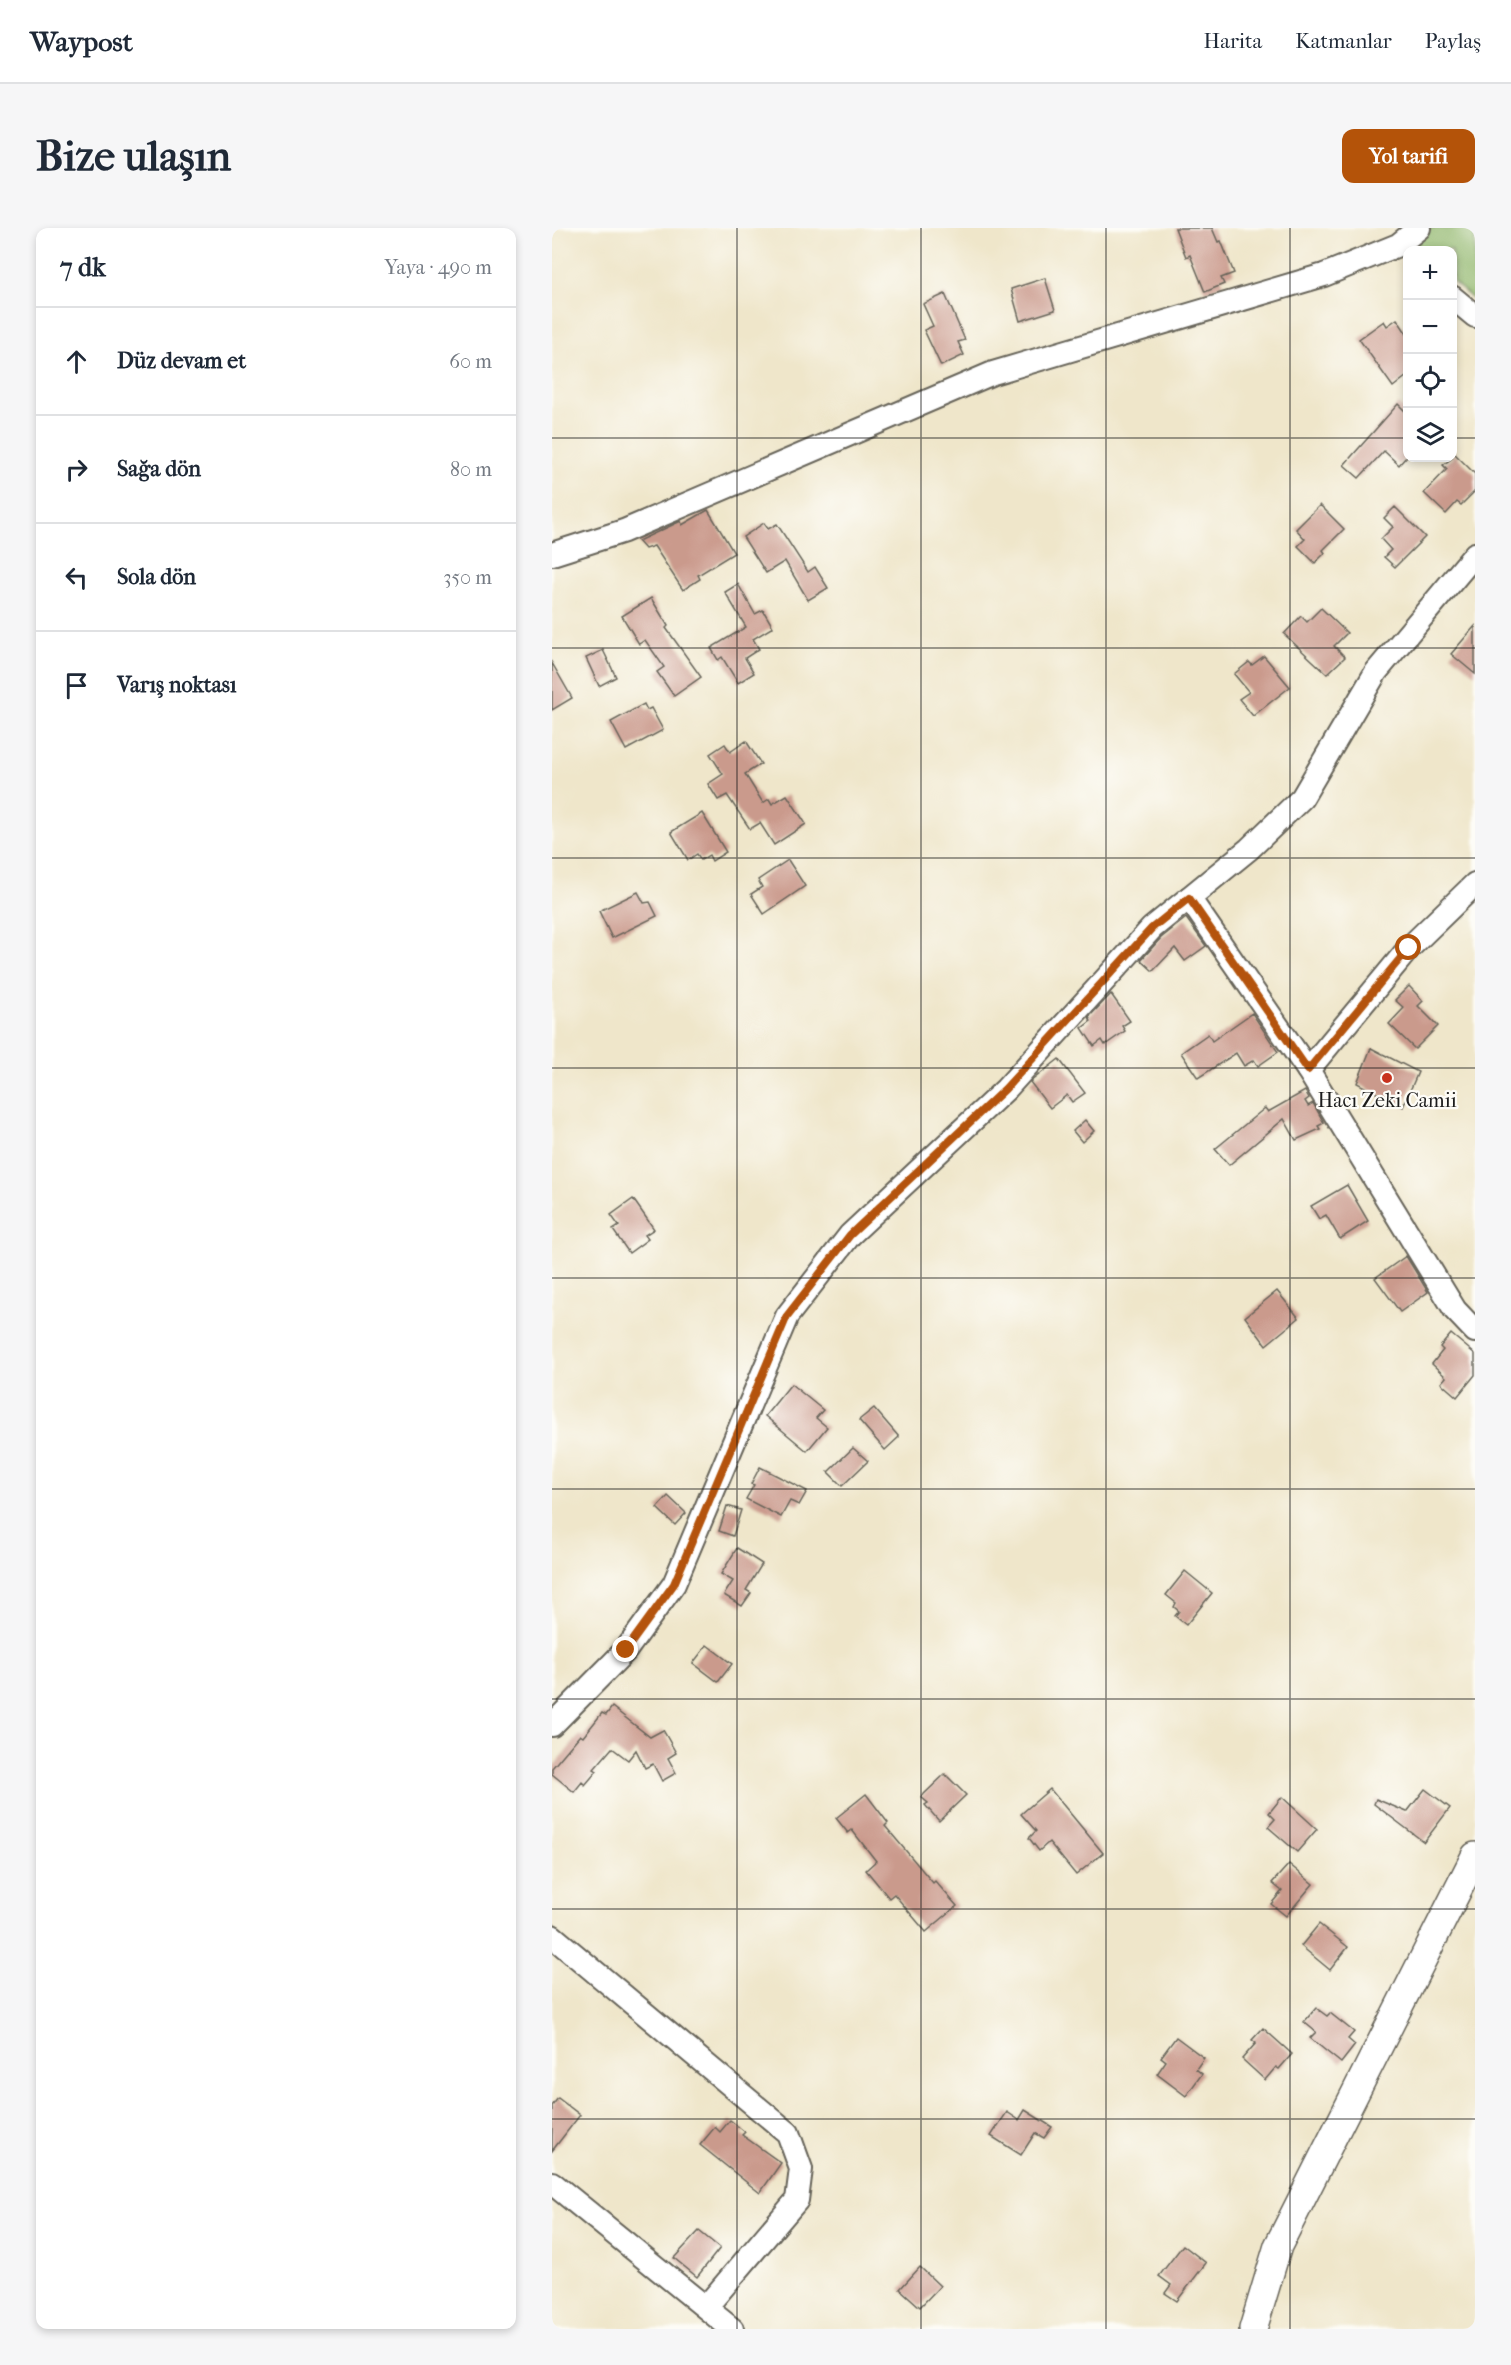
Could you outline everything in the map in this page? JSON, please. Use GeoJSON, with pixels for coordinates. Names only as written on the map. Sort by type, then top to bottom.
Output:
{"type":"FeatureCollection","features":[{"type":"Feature","properties":{"kind":"street"},"geometry":{"type":"LineString","coordinates":[[1406,246],[1419,228]]}},
{"type":"Feature","properties":{"kind":"street"},"geometry":{"type":"LineString","coordinates":[[552,554],[624,531],[993,373],[1403,251]]}},
{"type":"Feature","properties":{"kind":"street"},"geometry":{"type":"LineString","coordinates":[[1456,300],[1475,316]]}},
{"type":"Feature","properties":{"kind":"street"},"geometry":{"type":"LineString","coordinates":[[552,1725],[626,1650],[674,1584],[787,1316],[850,1235],[1005,1089],[1152,928],[1249,849],[1302,798],[1376,672],[1475,554]]}},
{"type":"Feature","properties":{"kind":"street"},"geometry":{"type":"LineString","coordinates":[[1308,1070],[1409,948],[1475,884]]}},
{"type":"Feature","properties":{"kind":"street"},"geometry":{"type":"LineString","coordinates":[[1189,898],[1308,1070],[1455,1310],[1475,1331]]}},
{"type":"Feature","properties":{"kind":"street"},"geometry":{"type":"LineString","coordinates":[[1253,2329],[1278,2246],[1475,1856]]}},
{"type":"Feature","properties":{"kind":"street"},"geometry":{"type":"LineString","coordinates":[[552,1936],[788,2133],[801,2169],[797,2200],[706,2307]]}},
{"type":"Feature","properties":{"kind":"street"},"geometry":{"type":"LineString","coordinates":[[552,2183],[732,2329]]}},
{"type":"Feature","properties":{"kind":"green space"},"geometry":{"type":"Polygon","coordinates":[[[1429,228],[1475,228],[1475,301],[1457,285],[1457,246],[1409,246],[1406,244],[1429,228]]]}},
{"type":"Feature","properties":{"kind":"building"},"geometry":{"type":"Polygon","coordinates":[[[1175,228],[1212,228],[1218,242],[1221,241],[1234,273],[1221,278],[1224,284],[1205,292],[1190,255],[1186,257],[1175,228]]]}},
{"type":"Feature","properties":{"kind":"building"},"geometry":{"type":"Polygon","coordinates":[[[1045,278],[1055,310],[1020,321],[1011,289],[1045,278]]]}},
{"type":"Feature","properties":{"kind":"building"},"geometry":{"type":"Polygon","coordinates":[[[945,294],[965,340],[958,342],[964,355],[941,366],[924,330],[933,326],[923,304],[945,294]]]}},
{"type":"Feature","properties":{"kind":"building"},"geometry":{"type":"Polygon","coordinates":[[[1397,319],[1403,328],[1403,379],[1393,387],[1359,339],[1384,321],[1387,326],[1397,319]]]}},
{"type":"Feature","properties":{"kind":"building"},"geometry":{"type":"Polygon","coordinates":[[[1398,404],[1403,409],[1403,460],[1399,465],[1384,451],[1359,478],[1344,465],[1398,404]]]}},
{"type":"Feature","properties":{"kind":"building"},"geometry":{"type":"Polygon","coordinates":[[[1457,456],[1475,474],[1475,491],[1461,505],[1457,502],[1446,514],[1424,493],[1447,469],[1443,465],[1447,462],[1457,462],[1457,456]]]}},
{"type":"Feature","properties":{"kind":"building"},"geometry":{"type":"Polygon","coordinates":[[[1320,505],[1344,529],[1323,550],[1325,553],[1315,563],[1298,546],[1305,539],[1296,529],[1320,505]]]}},
{"type":"Feature","properties":{"kind":"building"},"geometry":{"type":"Polygon","coordinates":[[[1395,507],[1425,537],[1395,567],[1384,557],[1391,550],[1381,539],[1393,527],[1384,518],[1395,507]]]}},
{"type":"Feature","properties":{"kind":"building"},"geometry":{"type":"Polygon","coordinates":[[[708,510],[734,553],[698,575],[700,579],[683,590],[654,546],[645,549],[638,541],[681,521],[682,525],[708,510]]]}},
{"type":"Feature","properties":{"kind":"building"},"geometry":{"type":"Polygon","coordinates":[[[764,523],[768,529],[777,524],[808,572],[815,567],[828,588],[808,600],[785,561],[766,573],[743,537],[764,523]]]}},
{"type":"Feature","properties":{"kind":"building"},"geometry":{"type":"Polygon","coordinates":[[[738,584],[755,614],[763,610],[773,627],[753,639],[759,649],[745,658],[754,673],[738,683],[722,657],[718,660],[711,648],[746,627],[725,592],[738,584]]]}},
{"type":"Feature","properties":{"kind":"building"},"geometry":{"type":"Polygon","coordinates":[[[651,598],[668,626],[666,628],[701,677],[674,696],[657,672],[664,667],[645,640],[639,644],[622,616],[651,598]]]}},
{"type":"Feature","properties":{"kind":"building"},"geometry":{"type":"Polygon","coordinates":[[[1321,608],[1347,633],[1334,646],[1345,657],[1327,674],[1284,634],[1301,616],[1307,622],[1321,608]]]}},
{"type":"Feature","properties":{"kind":"building"},"geometry":{"type":"Polygon","coordinates":[[[1475,626],[1475,674],[1451,654],[1475,626]]]}},
{"type":"Feature","properties":{"kind":"building"},"geometry":{"type":"Polygon","coordinates":[[[603,650],[616,677],[599,686],[586,658],[603,650]]]}},
{"type":"Feature","properties":{"kind":"building"},"geometry":{"type":"Polygon","coordinates":[[[1264,656],[1290,687],[1253,716],[1239,699],[1249,692],[1234,674],[1249,662],[1252,665],[1264,656]]]}},
{"type":"Feature","properties":{"kind":"building"},"geometry":{"type":"Polygon","coordinates":[[[552,663],[572,698],[552,710],[552,663]]]}},
{"type":"Feature","properties":{"kind":"building"},"geometry":{"type":"Polygon","coordinates":[[[644,704],[647,710],[651,708],[663,730],[626,750],[611,722],[644,704]]]}},
{"type":"Feature","properties":{"kind":"building"},"geometry":{"type":"Polygon","coordinates":[[[746,741],[761,764],[745,774],[763,803],[769,799],[772,804],[787,795],[806,824],[774,845],[760,823],[750,829],[727,795],[718,800],[708,784],[723,774],[710,754],[725,744],[730,752],[746,741]]]}},
{"type":"Feature","properties":{"kind":"building"},"geometry":{"type":"Polygon","coordinates":[[[702,813],[726,852],[712,861],[709,855],[701,860],[697,854],[688,860],[671,832],[702,813]]]}},
{"type":"Feature","properties":{"kind":"building"},"geometry":{"type":"Polygon","coordinates":[[[788,860],[805,886],[764,914],[751,894],[762,887],[758,880],[788,860]]]}},
{"type":"Feature","properties":{"kind":"building"},"geometry":{"type":"Polygon","coordinates":[[[638,892],[644,903],[650,902],[657,916],[612,938],[599,911],[638,892]]]}},
{"type":"Feature","properties":{"kind":"building"},"geometry":{"type":"Polygon","coordinates":[[[1186,918],[1206,946],[1185,961],[1175,948],[1153,971],[1141,960],[1161,938],[1186,918]]]}},
{"type":"Feature","properties":{"kind":"building"},"geometry":{"type":"Polygon","coordinates":[[[1409,986],[1423,1001],[1418,1006],[1438,1026],[1415,1049],[1389,1024],[1404,1008],[1395,1000],[1409,986]]]}},
{"type":"Feature","properties":{"kind":"building"},"geometry":{"type":"Polygon","coordinates":[[[1111,994],[1130,1021],[1122,1026],[1125,1031],[1105,1045],[1102,1040],[1094,1046],[1082,1028],[1091,1021],[1089,1017],[1111,994]]]}},
{"type":"Feature","properties":{"kind":"building"},"geometry":{"type":"Polygon","coordinates":[[[1252,1013],[1278,1052],[1258,1066],[1254,1060],[1244,1066],[1236,1053],[1198,1078],[1181,1053],[1208,1034],[1212,1041],[1252,1013]]]}},
{"type":"Feature","properties":{"kind":"building","name":"Hacı Zeki Camii"},"geometry":{"type":"Polygon","coordinates":[[[1371,1048],[1418,1072],[1403,1107],[1357,1083],[1371,1048]]]}},
{"type":"Feature","properties":{"kind":"building"},"geometry":{"type":"Polygon","coordinates":[[[1059,1059],[1085,1093],[1072,1102],[1067,1095],[1050,1108],[1030,1082],[1059,1059]]]}},
{"type":"Feature","properties":{"kind":"building"},"geometry":{"type":"Polygon","coordinates":[[[1305,1091],[1309,1098],[1305,1101],[1308,1106],[1313,1103],[1324,1123],[1318,1126],[1320,1129],[1296,1140],[1284,1119],[1229,1165],[1215,1149],[1265,1108],[1268,1112],[1305,1091]]]}},
{"type":"Feature","properties":{"kind":"building"},"geometry":{"type":"Polygon","coordinates":[[[1085,1120],[1094,1131],[1082,1142],[1073,1131],[1085,1120]]]}},
{"type":"Feature","properties":{"kind":"building"},"geometry":{"type":"Polygon","coordinates":[[[1347,1185],[1368,1221],[1340,1239],[1326,1215],[1319,1219],[1311,1206],[1347,1185]]]}},
{"type":"Feature","properties":{"kind":"building"},"geometry":{"type":"Polygon","coordinates":[[[633,1199],[654,1229],[645,1235],[648,1239],[629,1253],[613,1230],[619,1226],[611,1215],[633,1199]]]}},
{"type":"Feature","properties":{"kind":"building"},"geometry":{"type":"Polygon","coordinates":[[[1406,1256],[1428,1292],[1400,1312],[1375,1278],[1406,1256]]]}},
{"type":"Feature","properties":{"kind":"building"},"geometry":{"type":"Polygon","coordinates":[[[1277,1291],[1299,1318],[1266,1345],[1245,1317],[1277,1291]]]}},
{"type":"Feature","properties":{"kind":"building"},"geometry":{"type":"Polygon","coordinates":[[[1451,1334],[1475,1354],[1475,1375],[1457,1397],[1441,1383],[1446,1377],[1432,1364],[1443,1350],[1440,1347],[1451,1334]]]}},
{"type":"Feature","properties":{"kind":"building"},"geometry":{"type":"Polygon","coordinates":[[[791,1384],[823,1410],[816,1418],[827,1427],[807,1451],[765,1416],[791,1384]]]}},
{"type":"Feature","properties":{"kind":"building"},"geometry":{"type":"Polygon","coordinates":[[[874,1408],[899,1437],[885,1450],[859,1420],[874,1408]]]}},
{"type":"Feature","properties":{"kind":"building"},"geometry":{"type":"Polygon","coordinates":[[[853,1448],[868,1461],[842,1486],[828,1472],[853,1448]]]}},
{"type":"Feature","properties":{"kind":"building"},"geometry":{"type":"Polygon","coordinates":[[[760,1467],[807,1491],[799,1505],[790,1501],[781,1517],[746,1499],[760,1467]]]}},
{"type":"Feature","properties":{"kind":"building"},"geometry":{"type":"Polygon","coordinates":[[[668,1496],[686,1513],[675,1525],[657,1508],[668,1496]]]}},
{"type":"Feature","properties":{"kind":"building"},"geometry":{"type":"Polygon","coordinates":[[[727,1506],[741,1510],[733,1536],[719,1531],[727,1506]]]}},
{"type":"Feature","properties":{"kind":"building"},"geometry":{"type":"Polygon","coordinates":[[[737,1548],[762,1564],[746,1590],[751,1593],[742,1606],[724,1595],[733,1581],[721,1574],[737,1548]]]}},
{"type":"Feature","properties":{"kind":"building"},"geometry":{"type":"Polygon","coordinates":[[[1185,1571],[1212,1593],[1186,1625],[1175,1616],[1179,1611],[1174,1607],[1176,1603],[1166,1595],[1185,1571]]]}},
{"type":"Feature","properties":{"kind":"building"},"geometry":{"type":"Polygon","coordinates":[[[707,1645],[732,1664],[718,1682],[693,1663],[707,1645]]]}},
{"type":"Feature","properties":{"kind":"building"},"geometry":{"type":"Polygon","coordinates":[[[612,1707],[650,1737],[663,1730],[676,1753],[668,1758],[676,1773],[662,1781],[653,1764],[645,1768],[636,1750],[628,1760],[612,1748],[594,1769],[597,1771],[585,1785],[582,1782],[574,1792],[552,1774],[552,1768],[580,1735],[583,1737],[602,1713],[606,1715],[612,1707]]]}},
{"type":"Feature","properties":{"kind":"building"},"geometry":{"type":"Polygon","coordinates":[[[945,1774],[966,1795],[939,1821],[925,1805],[928,1803],[921,1797],[945,1774]]]}},
{"type":"Feature","properties":{"kind":"building"},"geometry":{"type":"Polygon","coordinates":[[[1050,1789],[1103,1853],[1076,1875],[1049,1842],[1039,1851],[1029,1838],[1036,1831],[1021,1814],[1050,1789]]]}},
{"type":"Feature","properties":{"kind":"building"},"geometry":{"type":"Polygon","coordinates":[[[1425,1789],[1450,1808],[1424,1842],[1374,1804],[1376,1799],[1407,1812],[1425,1789]]]}},
{"type":"Feature","properties":{"kind":"building"},"geometry":{"type":"Polygon","coordinates":[[[866,1794],[888,1823],[885,1826],[933,1883],[935,1881],[957,1906],[926,1932],[894,1894],[889,1898],[866,1870],[876,1861],[852,1830],[848,1833],[836,1818],[866,1794]]]}},
{"type":"Feature","properties":{"kind":"building"},"geometry":{"type":"Polygon","coordinates":[[[1282,1797],[1317,1829],[1297,1852],[1268,1827],[1275,1819],[1269,1813],[1282,1797]]]}},
{"type":"Feature","properties":{"kind":"building"},"geometry":{"type":"Polygon","coordinates":[[[1289,1864],[1313,1884],[1286,1916],[1271,1904],[1282,1891],[1272,1883],[1289,1864]]]}},
{"type":"Feature","properties":{"kind":"building"},"geometry":{"type":"Polygon","coordinates":[[[1319,1924],[1348,1947],[1330,1970],[1301,1946],[1319,1924]]]}},
{"type":"Feature","properties":{"kind":"building"},"geometry":{"type":"Polygon","coordinates":[[[1316,2008],[1327,2016],[1330,2013],[1354,2032],[1348,2039],[1355,2045],[1341,2063],[1310,2038],[1316,2032],[1304,2022],[1316,2008]]]}},
{"type":"Feature","properties":{"kind":"building"},"geometry":{"type":"Polygon","coordinates":[[[1263,2028],[1292,2054],[1265,2080],[1242,2059],[1256,2043],[1252,2040],[1263,2028]]]}},
{"type":"Feature","properties":{"kind":"building"},"geometry":{"type":"Polygon","coordinates":[[[1176,2037],[1204,2058],[1196,2069],[1202,2074],[1186,2096],[1157,2074],[1166,2061],[1161,2057],[1176,2037]]]}},
{"type":"Feature","properties":{"kind":"building"},"geometry":{"type":"Polygon","coordinates":[[[558,2098],[580,2115],[552,2151],[552,2106],[558,2098]]]}},
{"type":"Feature","properties":{"kind":"building"},"geometry":{"type":"Polygon","coordinates":[[[1025,2110],[1052,2127],[1044,2138],[1035,2133],[1021,2155],[991,2136],[1007,2112],[1019,2120],[1025,2110]]]}},
{"type":"Feature","properties":{"kind":"building"},"geometry":{"type":"Polygon","coordinates":[[[730,2120],[745,2132],[742,2135],[781,2163],[760,2193],[700,2145],[715,2127],[720,2132],[730,2120]]]}},
{"type":"Feature","properties":{"kind":"building"},"geometry":{"type":"Polygon","coordinates":[[[699,2231],[720,2248],[697,2277],[674,2258],[699,2231]]]}},
{"type":"Feature","properties":{"kind":"building"},"geometry":{"type":"Polygon","coordinates":[[[1183,2245],[1206,2263],[1177,2301],[1165,2293],[1171,2285],[1159,2276],[1183,2245]]]}},
{"type":"Feature","properties":{"kind":"building"},"geometry":{"type":"Polygon","coordinates":[[[920,2267],[940,2286],[920,2307],[900,2289],[920,2267]]]}},
{"type":"Feature","properties":{"kind":"place","name":"Hacı Zeki Camii"},"geometry":{"type":"Point","coordinates":[1387,1078]}},
{"type":"Feature","properties":{"kind":"route"},"geometry":{"type":"LineString","coordinates":[[626,1650],[674,1584],[787,1316],[850,1235],[1005,1089],[1152,928],[1189,898],[1308,1070],[1409,948]]}}]}
